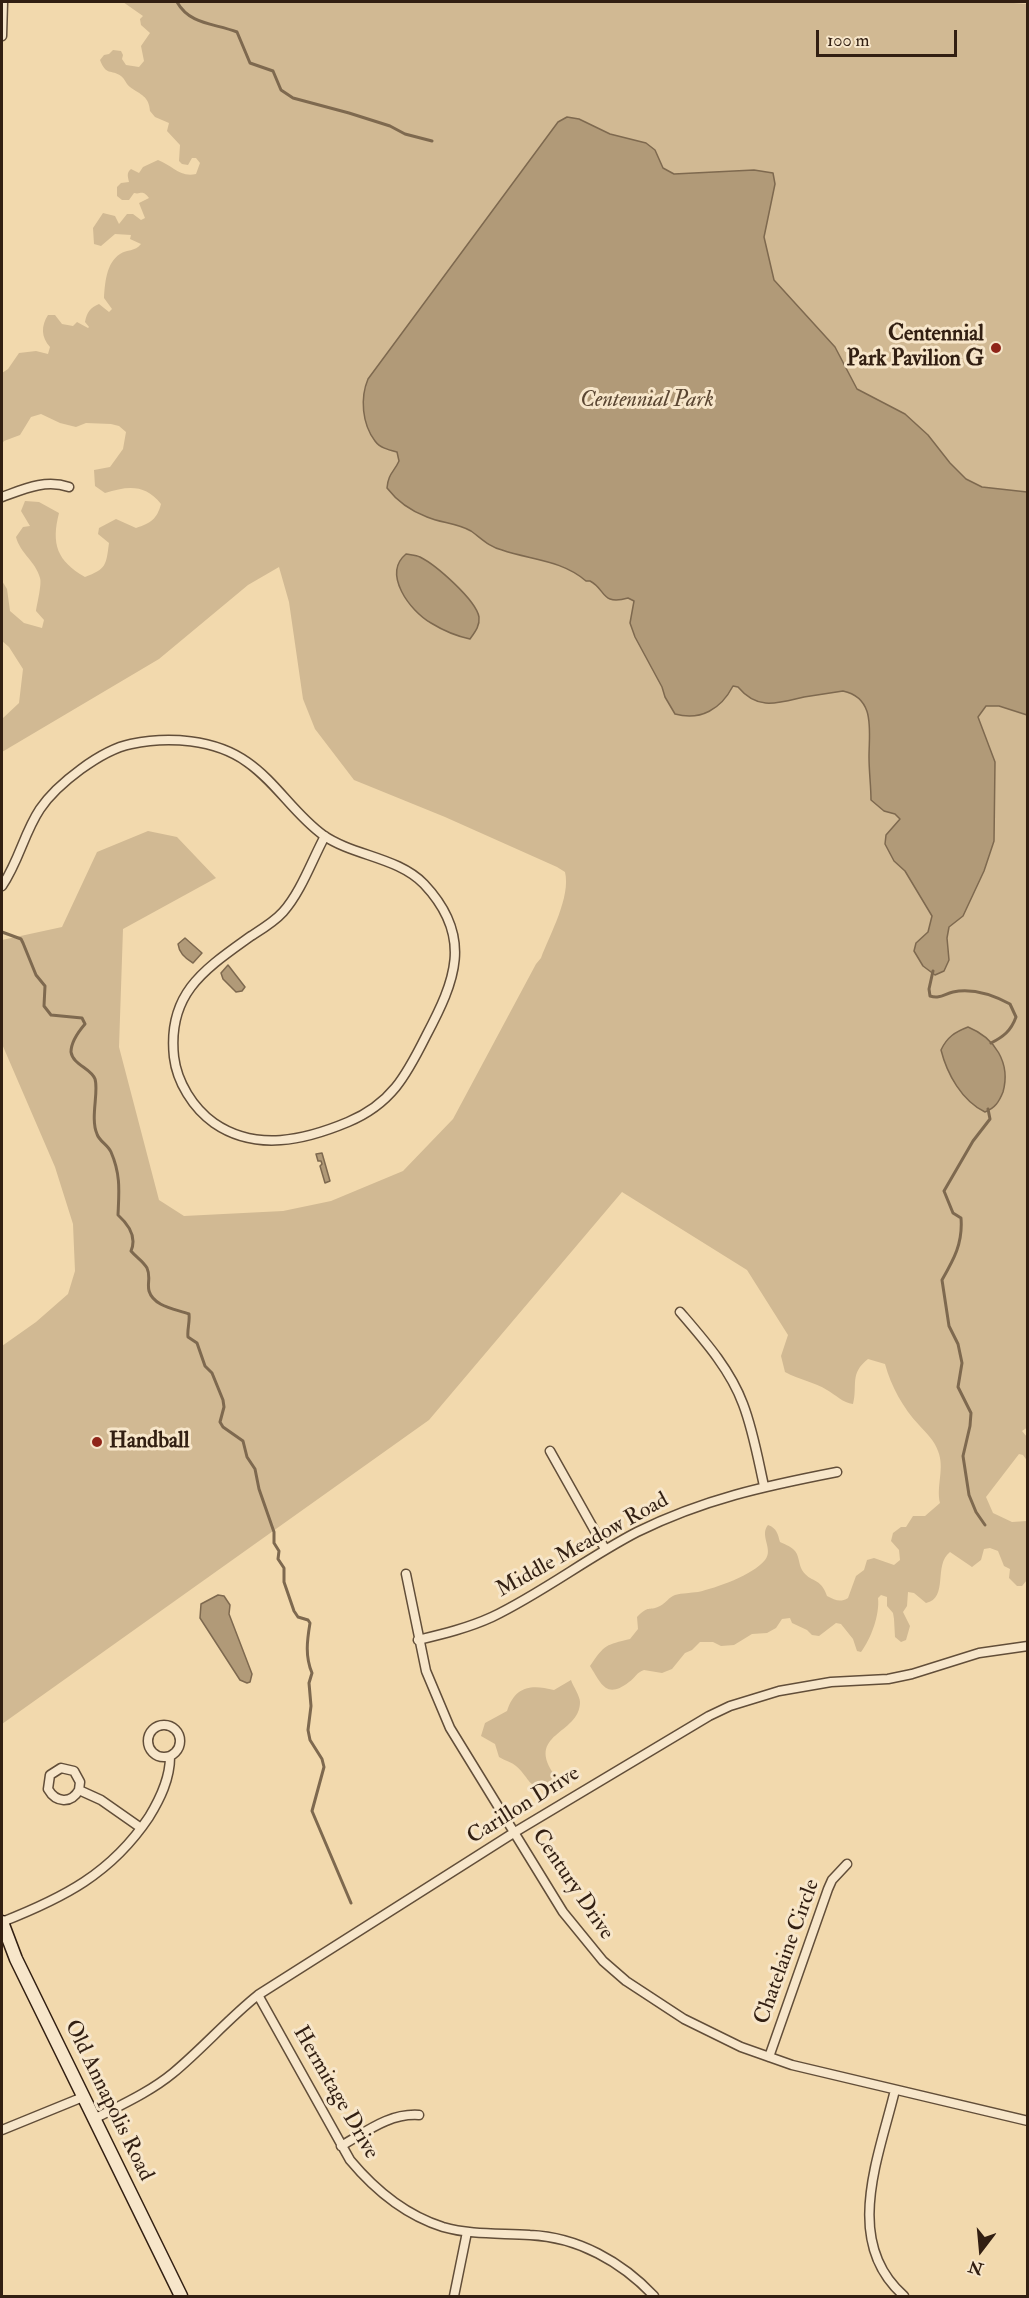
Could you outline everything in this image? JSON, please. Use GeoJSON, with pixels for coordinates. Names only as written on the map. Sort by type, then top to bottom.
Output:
{"type":"FeatureCollection","features":[{"type":"Feature","properties":{"kind":"street"},"geometry":{"type":"LineString","coordinates":[[2,36],[3,2]]}},
{"type":"Feature","properties":{"kind":"street"},"geometry":{"type":"LineString","coordinates":[[2,497],[46,483],[69,487]]}},
{"type":"Feature","properties":{"kind":"street"},"geometry":{"type":"LineString","coordinates":[[2,886],[21,853],[40,810],[51,795],[75,775],[104,756],[130,744],[171,741],[205,743],[236,755],[268,778],[298,813],[325,836],[352,850],[406,870],[421,880],[434,895],[451,926],[455,946],[454,967],[448,993],[407,1074],[392,1094],[378,1107],[336,1127],[274,1142],[253,1140],[231,1133],[212,1121],[189,1096],[175,1063],[173,1044],[175,1020],[192,983],[206,969],[283,912],[325,836]]}},
{"type":"Feature","properties":{"kind":"street"},"geometry":{"type":"LineString","coordinates":[[680,1312],[722,1365],[743,1403],[764,1486]]}},
{"type":"Feature","properties":{"kind":"street"},"geometry":{"type":"LineString","coordinates":[[550,1451],[605,1549]]}},
{"type":"Feature","properties":{"kind":"street","name":"Middle Meadow Road"},"geometry":{"type":"LineString","coordinates":[[418,1640],[492,1617],[605,1549],[695,1506],[764,1486],[837,1472]]}},
{"type":"Feature","properties":{"kind":"street","name":"Century Drive"},"geometry":{"type":"LineString","coordinates":[[406,1574],[426,1671],[450,1728],[563,1912],[603,1961],[626,1981],[684,2019],[722,2039],[769,2057],[792,2065],[1028,2121]]}},
{"type":"Feature","properties":{"kind":"street","name":"Carillon Drive"},"geometry":{"type":"LineString","coordinates":[[94,2119],[140,2096],[173,2073],[233,2014],[258,1995],[689,1726],[730,1706],[779,1691],[831,1682],[888,1679],[979,1653],[1028,1646]]}},
{"type":"Feature","properties":{"kind":"street"},"geometry":{"type":"LineString","coordinates":[[2,1922],[50,1903],[92,1878],[127,1846],[141,1828],[163,1789],[170,1766],[170,1757]]}},
{"type":"Feature","properties":{"kind":"street"},"geometry":{"type":"LineString","coordinates":[[79,1790],[101,1800],[141,1828]]}},
{"type":"Feature","properties":{"kind":"street","name":"Chatelaine Circle"},"geometry":{"type":"LineString","coordinates":[[769,2057],[828,1889],[832,1880],[847,1864]]}},
{"type":"Feature","properties":{"kind":"street","name":"Old Annapolis Road"},"geometry":{"type":"LineString","coordinates":[[2,1922],[16,1959],[181,2296]]}},
{"type":"Feature","properties":{"kind":"street","name":"Hermitage Drive"},"geometry":{"type":"LineString","coordinates":[[258,1995],[341,2146],[362,2175],[391,2200],[425,2221],[467,2232],[531,2235],[574,2243],[618,2265],[654,2296]]}},
{"type":"Feature","properties":{"kind":"street"},"geometry":{"type":"LineString","coordinates":[[895,2090],[872,2183],[868,2221],[876,2259],[885,2276],[904,2296]]}},
{"type":"Feature","properties":{"kind":"street"},"geometry":{"type":"LineString","coordinates":[[2,2130],[83,2097]]}},
{"type":"Feature","properties":{"kind":"street"},"geometry":{"type":"LineString","coordinates":[[341,2146],[390,2118],[409,2114],[419,2115]]}},
{"type":"Feature","properties":{"kind":"street"},"geometry":{"type":"LineString","coordinates":[[454,2296],[467,2232]]}},
{"type":"Feature","properties":{"kind":"green space","name":"Centennial Park"},"geometry":{"type":"Polygon","coordinates":[[[123,2],[1000,2],[1027,4],[1028,1427],[1022,1431],[1027,1437],[1028,1462],[1023,1455],[1019,1454],[986,1497],[993,1513],[1012,1522],[1027,1521],[1027,1580],[1022,1586],[1017,1586],[1009,1578],[1010,1569],[1004,1566],[998,1551],[990,1548],[984,1549],[981,1560],[972,1567],[950,1552],[942,1565],[939,1588],[933,1600],[926,1603],[914,1593],[908,1592],[907,1606],[903,1612],[910,1626],[906,1640],[901,1642],[895,1637],[893,1613],[887,1606],[887,1597],[881,1595],[878,1598],[878,1611],[874,1626],[861,1652],[857,1651],[853,1639],[841,1624],[836,1623],[819,1636],[812,1635],[792,1623],[790,1618],[782,1619],[776,1628],[767,1633],[752,1634],[734,1645],[721,1646],[713,1642],[700,1642],[685,1653],[672,1669],[662,1673],[644,1670],[621,1687],[609,1689],[605,1687],[590,1666],[603,1649],[611,1644],[630,1639],[638,1629],[637,1617],[647,1609],[660,1606],[675,1595],[698,1592],[724,1584],[759,1566],[767,1556],[768,1547],[765,1534],[768,1525],[778,1534],[780,1542],[795,1551],[805,1574],[822,1586],[827,1596],[840,1601],[848,1598],[856,1576],[864,1570],[867,1560],[874,1558],[894,1565],[900,1560],[899,1550],[891,1541],[893,1533],[901,1527],[906,1527],[913,1516],[925,1516],[940,1503],[941,1464],[938,1451],[903,1404],[885,1364],[868,1359],[862,1364],[856,1375],[853,1404],[822,1387],[785,1372],[781,1356],[788,1335],[747,1270],[622,1192],[429,1420],[2,1724],[2,1346],[36,1322],[68,1294],[75,1271],[73,1224],[55,1167],[2,1044],[2,940],[62,927],[97,852],[148,831],[177,837],[216,878],[123,929],[119,1047],[159,1200],[184,1216],[283,1211],[331,1201],[403,1171],[453,1119],[541,958],[562,904],[566,882],[565,872],[557,867],[445,817],[354,780],[315,729],[303,699],[289,602],[279,567],[248,585],[159,659],[2,752],[2,719],[19,703],[23,669],[9,647],[2,641],[2,581],[7,589],[10,611],[24,623],[42,628],[44,620],[36,611],[40,589],[38,572],[16,537],[23,527],[30,526],[21,511],[25,501],[39,502],[59,513],[56,534],[58,551],[68,565],[85,577],[97,572],[106,562],[109,543],[98,534],[99,528],[116,519],[136,528],[155,517],[161,504],[149,493],[136,488],[105,493],[95,486],[94,470],[110,467],[123,449],[126,432],[119,426],[86,423],[76,427],[60,423],[41,414],[31,417],[20,435],[2,444],[2,373],[8,369],[19,353],[36,351],[48,354],[50,347],[43,331],[48,315],[55,315],[62,324],[73,326],[77,322],[88,328],[85,322],[93,307],[99,304],[109,312],[112,309],[104,298],[109,268],[120,254],[141,244],[130,239],[131,235],[115,234],[101,246],[94,244],[93,228],[103,213],[115,216],[119,224],[127,214],[133,214],[141,220],[145,218],[139,203],[149,198],[143,193],[134,193],[129,200],[122,200],[117,196],[117,187],[121,183],[129,182],[128,174],[131,169],[139,173],[143,167],[158,160],[181,173],[190,175],[196,174],[200,163],[196,158],[192,158],[188,165],[179,161],[180,145],[167,131],[169,123],[155,117],[144,96],[129,86],[121,76],[107,70],[102,65],[100,60],[113,50],[121,51],[126,65],[139,67],[144,61],[141,46],[150,33],[141,25],[140,19],[143,16],[123,2]]]}},
{"type":"Feature","properties":{"kind":"green space"},"geometry":{"type":"Polygon","coordinates":[[[571,1680],[580,1700],[578,1713],[549,1743],[546,1751],[548,1762],[556,1777],[554,1783],[535,1786],[514,1765],[499,1757],[495,1744],[481,1736],[485,1723],[507,1711],[514,1696],[525,1689],[538,1687],[554,1690],[571,1680]]]}},
{"type":"Feature","properties":{"kind":"shaded area"},"geometry":{"type":"Polygon","coordinates":[[[567,117],[579,119],[610,134],[646,143],[655,150],[663,168],[674,174],[754,170],[773,173],[775,184],[764,237],[774,280],[835,347],[857,389],[905,414],[928,435],[966,479],[982,487],[1027,492],[1027,715],[999,706],[986,706],[978,717],[995,762],[994,841],[984,871],[963,916],[949,927],[947,938],[949,960],[944,971],[935,975],[923,966],[914,951],[916,943],[928,932],[932,916],[905,871],[894,861],[885,844],[886,835],[900,819],[895,814],[884,811],[871,800],[868,717],[861,701],[854,695],[843,691],[769,703],[753,700],[738,687],[733,686],[723,701],[709,711],[693,716],[675,714],[635,637],[630,623],[634,601],[628,598],[613,600],[608,598],[595,584],[567,569],[546,561],[497,549],[466,528],[421,515],[410,509],[387,488],[390,476],[399,461],[397,452],[377,443],[367,427],[363,402],[368,379],[558,122],[567,117]]]}},
{"type":"Feature","properties":{"kind":"shaded area"},"geometry":{"type":"Polygon","coordinates":[[[406,554],[420,557],[436,567],[471,602],[479,620],[477,629],[470,639],[450,633],[431,623],[408,601],[402,592],[397,572],[399,562],[406,554]]]}},
{"type":"Feature","properties":{"kind":"shaded area"},"geometry":{"type":"Polygon","coordinates":[[[185,938],[202,953],[193,963],[183,955],[178,944],[185,938]]]}},
{"type":"Feature","properties":{"kind":"shaded area"},"geometry":{"type":"Polygon","coordinates":[[[228,965],[245,987],[242,991],[236,992],[223,979],[221,973],[228,965]]]}},
{"type":"Feature","properties":{"kind":"shaded area"},"geometry":{"type":"Polygon","coordinates":[[[968,1027],[993,1045],[999,1053],[1005,1071],[1003,1092],[994,1107],[985,1112],[969,1101],[957,1086],[947,1068],[941,1050],[952,1036],[968,1027]]]}},
{"type":"Feature","properties":{"kind":"shaded area"},"geometry":{"type":"Polygon","coordinates":[[[322,1153],[330,1181],[325,1183],[320,1166],[322,1164],[318,1161],[316,1154],[322,1153]]]}},
{"type":"Feature","properties":{"kind":"shaded area"},"geometry":{"type":"Polygon","coordinates":[[[218,1595],[224,1596],[230,1605],[229,1614],[252,1674],[250,1682],[240,1680],[200,1618],[201,1604],[218,1595]]]}},
{"type":"Feature","properties":{"kind":"waterway"},"geometry":{"type":"LineString","coordinates":[[177,2],[182,10],[196,19],[237,32],[250,63],[273,71],[281,90],[293,98],[349,113],[390,126],[405,134],[432,141]]}},
{"type":"Feature","properties":{"kind":"waterway"},"geometry":{"type":"LineString","coordinates":[[2,932],[21,939],[36,975],[45,986],[44,1006],[51,1015],[82,1018],[85,1024],[74,1040],[71,1052],[75,1060],[95,1079],[95,1128],[114,1160],[119,1184],[118,1215],[131,1231],[133,1241],[131,1251],[147,1268],[149,1291],[156,1301],[166,1307],[189,1314],[188,1337],[197,1343],[205,1366],[212,1373],[223,1400],[224,1407],[220,1422],[223,1427],[243,1441],[247,1457],[255,1469],[259,1489],[274,1532],[274,1543],[279,1551],[278,1559],[284,1568],[284,1582],[294,1611],[298,1617],[310,1623],[307,1648],[312,1673],[309,1683],[311,1706],[308,1730],[310,1740],[322,1759],[324,1767],[312,1811],[351,1903]]}},
{"type":"Feature","properties":{"kind":"waterway"},"geometry":{"type":"LineString","coordinates":[[933,971],[929,989],[930,996],[939,997],[953,992],[968,991],[990,995],[1010,1004],[1016,1017],[1014,1022],[1006,1033],[991,1043]]}},
{"type":"Feature","properties":{"kind":"waterway"},"geometry":{"type":"LineString","coordinates":[[985,1525],[976,1512],[969,1495],[963,1456],[971,1413],[958,1387],[962,1363],[958,1344],[949,1326],[942,1280],[957,1250],[961,1235],[961,1218],[953,1213],[944,1191],[973,1141],[990,1119],[988,1109]]}},
{"type":"Feature","properties":{"kind":"place","name":"Centennial Park Pavilion G"},"geometry":{"type":"Point","coordinates":[996,348]}},
{"type":"Feature","properties":{"kind":"place","name":"Handball"},"geometry":{"type":"Point","coordinates":[97,1442]}}]}
